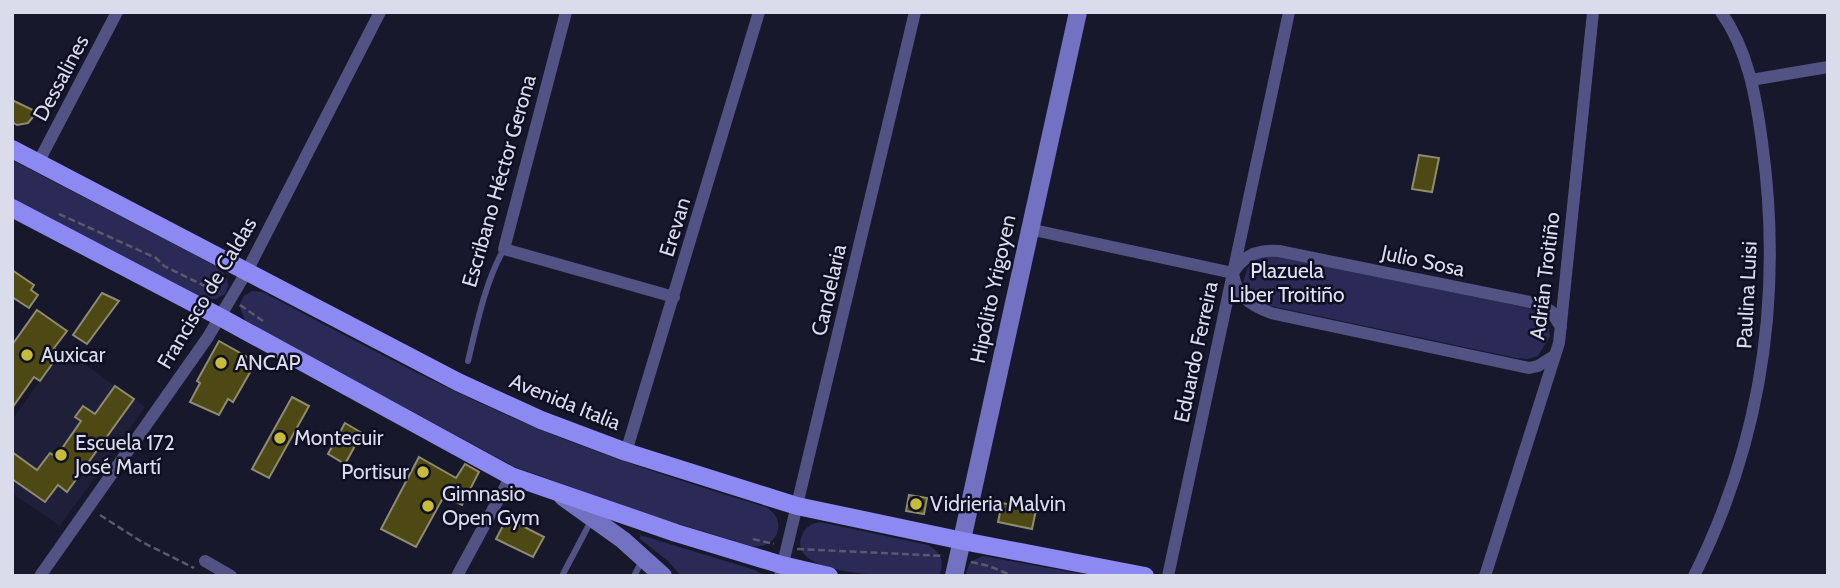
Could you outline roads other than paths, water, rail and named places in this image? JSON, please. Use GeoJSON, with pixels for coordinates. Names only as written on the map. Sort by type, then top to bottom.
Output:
{"type":"FeatureCollection","features":[{"type":"Feature","properties":{"kind":"main road","name":"Avenida Italia"},"geometry":{"type":"LineString","coordinates":[[12,149],[458,382],[541,420],[626,452],[958,559],[1145,576]]}},
{"type":"Feature","properties":{"kind":"main road"},"geometry":{"type":"LineString","coordinates":[[12,208],[220,317],[511,476],[781,570],[829,576]]}},
{"type":"Feature","properties":{"kind":"street","name":"Dessalines"},"geometry":{"type":"LineString","coordinates":[[39,161],[117,12]]}},
{"type":"Feature","properties":{"kind":"street","name":"Francisco de Caldas"},"geometry":{"type":"LineString","coordinates":[[40,576],[220,317],[247,271],[380,12]]}},
{"type":"Feature","properties":{"kind":"street","name":"Escribano Héctor Gerona"},"geometry":{"type":"LineString","coordinates":[[504,249],[566,12]]}},
{"type":"Feature","properties":{"kind":"street","name":"Erevan"},"geometry":{"type":"LineString","coordinates":[[626,452],[759,12]]}},
{"type":"Feature","properties":{"kind":"street","name":"Candelaria"},"geometry":{"type":"LineString","coordinates":[[781,570],[915,12]]}},
{"type":"Feature","properties":{"kind":"street","name":"Hipólito Yrigoyen"},"geometry":{"type":"LineString","coordinates":[[958,559],[1078,12]]}},
{"type":"Feature","properties":{"kind":"street","name":"Eduardo Ferreira"},"geometry":{"type":"LineString","coordinates":[[1168,576],[1289,12]]}},
{"type":"Feature","properties":{"kind":"street","name":"Adrián Troitiño"},"geometry":{"type":"LineString","coordinates":[[1485,576],[1561,327],[1593,12]]}},
{"type":"Feature","properties":{"kind":"street","name":"Paulina Luisi"},"geometry":{"type":"LineString","coordinates":[[1694,576],[1724,509],[1739,467],[1760,387],[1770,286],[1767,177],[1751,80],[1739,44],[1721,12]]}},
{"type":"Feature","properties":{"kind":"street"},"geometry":{"type":"LineString","coordinates":[[1751,80],[1828,67]]}},
{"type":"Feature","properties":{"kind":"street"},"geometry":{"type":"LineString","coordinates":[[1029,229],[1233,273],[1235,287],[1240,295],[1271,313],[1529,368],[1554,356]]}},
{"type":"Feature","properties":{"kind":"street"},"geometry":{"type":"LineString","coordinates":[[504,249],[674,297]]}},
{"type":"Feature","properties":{"kind":"street","name":"Julio Sosa"},"geometry":{"type":"LineString","coordinates":[[1233,273],[1243,259],[1256,252],[1279,251],[1535,303],[1551,311],[1561,327]]}},
{"type":"Feature","properties":{"kind":"street"},"geometry":{"type":"LineString","coordinates":[[457,576],[511,476]]}},
{"type":"Feature","properties":{"kind":"street"},"geometry":{"type":"LineString","coordinates":[[554,491],[593,517],[663,576]]}},
{"type":"Feature","properties":{"kind":"street"},"geometry":{"type":"LineString","coordinates":[[205,561],[231,576]]}},
{"type":"Feature","properties":{"kind":"lane","name":"Escribano Héctor Gerona"},"geometry":{"type":"LineString","coordinates":[[468,361],[487,292],[504,249]]}},
{"type":"Feature","properties":{"kind":"lane"},"geometry":{"type":"LineString","coordinates":[[562,576],[593,517]]}},
{"type":"Feature","properties":{"kind":"lane"},"geometry":{"type":"LineString","coordinates":[[634,576],[644,558]]}},
{"type":"Feature","properties":{"kind":"place","name":"Auxicar"},"geometry":{"type":"Point","coordinates":[27,355]}},
{"type":"Feature","properties":{"kind":"place","name":"ANCAP"},"geometry":{"type":"Point","coordinates":[221,363]}},
{"type":"Feature","properties":{"kind":"place","name":"Montecuir"},"geometry":{"type":"Point","coordinates":[280,438]}},
{"type":"Feature","properties":{"kind":"place","name":"Escuela 172 José Martí"},"geometry":{"type":"Point","coordinates":[61,455]}},
{"type":"Feature","properties":{"kind":"place","name":"Portisur"},"geometry":{"type":"Point","coordinates":[423,472]}},
{"type":"Feature","properties":{"kind":"place","name":"Vidrieria Malvin"},"geometry":{"type":"Point","coordinates":[916,504]}},
{"type":"Feature","properties":{"kind":"place","name":"Gimnasio Open Gym"},"geometry":{"type":"Point","coordinates":[428,506]}},
{"type":"Feature","properties":{"kind":"park label","name":"Plazuela Liber Troitiño"},"geometry":{"type":"Point","coordinates":[1287,283]}}]}
